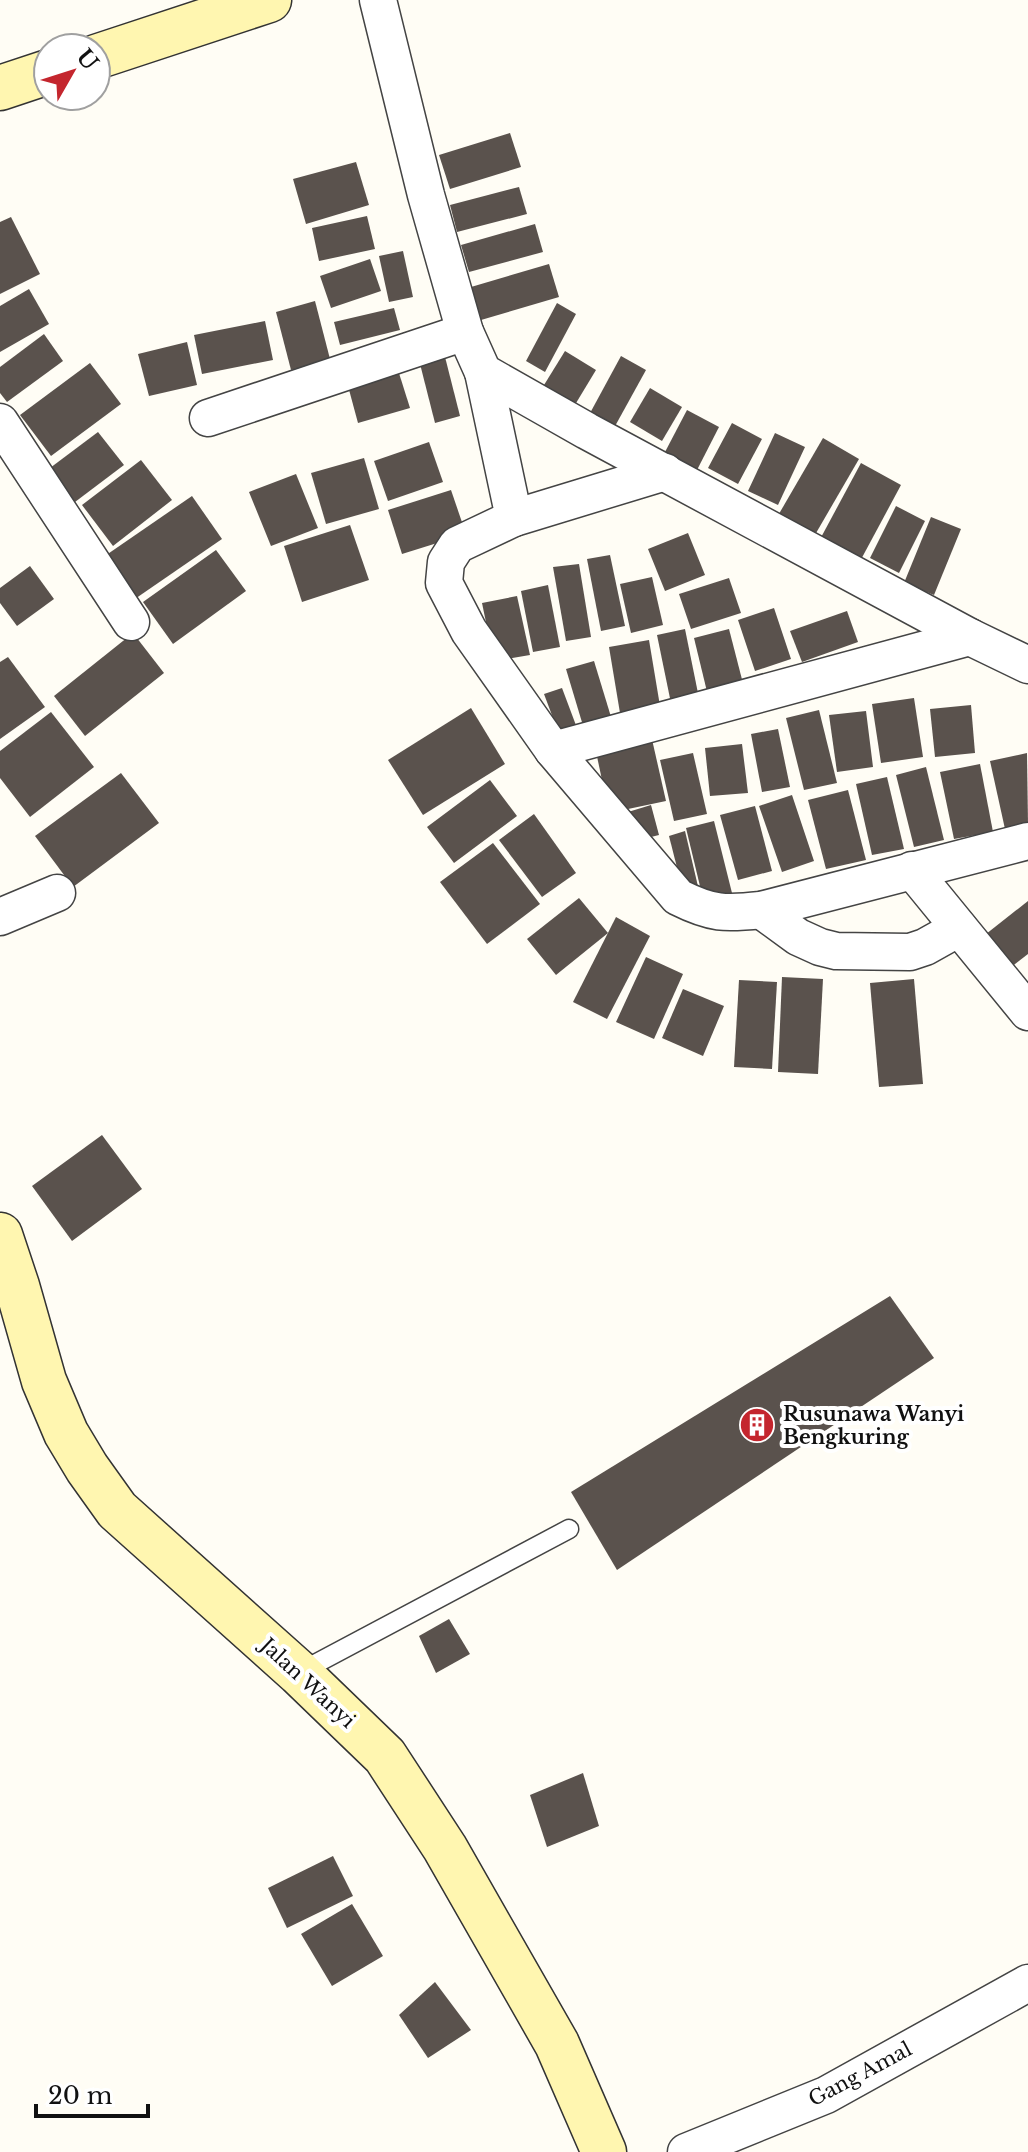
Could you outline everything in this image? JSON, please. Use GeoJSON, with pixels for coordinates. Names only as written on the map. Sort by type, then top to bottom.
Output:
{"type":"FeatureCollection","features":[{"type":"Feature","properties":{"kind":"street"},"geometry":{"type":"LineString","coordinates":[[112,52],[269,0]]}},
{"type":"Feature","properties":{"kind":"street"},"geometry":{"type":"LineString","coordinates":[[378,0],[426,195],[465,332],[483,372],[514,518]]}},
{"type":"Feature","properties":{"kind":"street"},"geometry":{"type":"LineString","coordinates":[[0,88],[32,77]]}},
{"type":"Feature","properties":{"kind":"street"},"geometry":{"type":"LineString","coordinates":[[208,418],[465,332]]}},
{"type":"Feature","properties":{"kind":"street"},"geometry":{"type":"LineString","coordinates":[[483,372],[970,637],[1028,665]]}},
{"type":"Feature","properties":{"kind":"street"},"geometry":{"type":"LineString","coordinates":[[0,422],[131,622]]}},
{"type":"Feature","properties":{"kind":"street"},"geometry":{"type":"LineString","coordinates":[[665,472],[514,518],[457,545],[446,562],[444,583],[469,631],[553,750],[678,897],[704,910],[735,913],[761,910],[1028,841]]}},
{"type":"Feature","properties":{"kind":"street"},"geometry":{"type":"LineString","coordinates":[[553,750],[970,637]]}},
{"type":"Feature","properties":{"kind":"street"},"geometry":{"type":"LineString","coordinates":[[912,870],[1028,1012]]}},
{"type":"Feature","properties":{"kind":"street"},"geometry":{"type":"LineString","coordinates":[[0,917],[57,893]]}},
{"type":"Feature","properties":{"kind":"street"},"geometry":{"type":"LineString","coordinates":[[761,910],[798,937],[836,951],[910,952],[959,928]]}},
{"type":"Feature","properties":{"kind":"street","name":"Jalan Wanyi"},"geometry":{"type":"LineString","coordinates":[[0,1235],[44,1381],[66,1433],[87,1468],[117,1510],[299,1673],[385,1756],[445,1848],[557,2044],[604,2152]]}},
{"type":"Feature","properties":{"kind":"street","name":"Gang Amal"},"geometry":{"type":"LineString","coordinates":[[686,2152],[826,2095],[1028,1983]]}},
{"type":"Feature","properties":{"kind":"lane"},"geometry":{"type":"LineString","coordinates":[[299,1673],[569,1529]]}},
{"type":"Feature","properties":{"kind":"building"},"geometry":{"type":"Polygon","coordinates":[[[510,133],[521,167],[450,189],[439,155],[510,133]]]}},
{"type":"Feature","properties":{"kind":"building"},"geometry":{"type":"Polygon","coordinates":[[[356,162],[369,205],[306,224],[293,179],[356,162]]]}},
{"type":"Feature","properties":{"kind":"building"},"geometry":{"type":"Polygon","coordinates":[[[519,187],[527,214],[457,232],[450,205],[519,187]]]}},
{"type":"Feature","properties":{"kind":"building"},"geometry":{"type":"Polygon","coordinates":[[[367,216],[375,249],[319,261],[312,228],[367,216]]]}},
{"type":"Feature","properties":{"kind":"building"},"geometry":{"type":"Polygon","coordinates":[[[11,217],[40,274],[0,294],[0,222],[11,217]]]}},
{"type":"Feature","properties":{"kind":"building"},"geometry":{"type":"Polygon","coordinates":[[[535,224],[543,252],[469,272],[461,245],[535,224]]]}},
{"type":"Feature","properties":{"kind":"building"},"geometry":{"type":"Polygon","coordinates":[[[403,251],[413,297],[389,302],[379,256],[403,251]]]}},
{"type":"Feature","properties":{"kind":"building"},"geometry":{"type":"Polygon","coordinates":[[[370,259],[381,291],[331,308],[320,276],[370,259]]]}},
{"type":"Feature","properties":{"kind":"building"},"geometry":{"type":"Polygon","coordinates":[[[549,264],[559,297],[481,320],[471,287],[549,264]]]}},
{"type":"Feature","properties":{"kind":"building"},"geometry":{"type":"Polygon","coordinates":[[[29,289],[49,324],[0,352],[0,306],[29,289]]]}},
{"type":"Feature","properties":{"kind":"building"},"geometry":{"type":"Polygon","coordinates":[[[315,301],[330,359],[291,370],[276,312],[315,301]]]}},
{"type":"Feature","properties":{"kind":"building"},"geometry":{"type":"Polygon","coordinates":[[[557,303],[576,314],[545,372],[526,361],[557,303]]]}},
{"type":"Feature","properties":{"kind":"building"},"geometry":{"type":"Polygon","coordinates":[[[394,308],[400,330],[340,345],[334,322],[394,308]]]}},
{"type":"Feature","properties":{"kind":"building"},"geometry":{"type":"Polygon","coordinates":[[[265,321],[273,360],[202,374],[194,335],[265,321]]]}},
{"type":"Feature","properties":{"kind":"building"},"geometry":{"type":"Polygon","coordinates":[[[44,334],[63,361],[7,402],[0,393],[0,367],[44,334]]]}},
{"type":"Feature","properties":{"kind":"building"},"geometry":{"type":"Polygon","coordinates":[[[187,342],[197,385],[149,396],[138,354],[187,342]]]}},
{"type":"Feature","properties":{"kind":"building"},"geometry":{"type":"Polygon","coordinates":[[[565,351],[596,370],[567,418],[536,398],[565,351]]]}},
{"type":"Feature","properties":{"kind":"building"},"geometry":{"type":"Polygon","coordinates":[[[444,353],[460,416],[435,423],[419,360],[444,353]]]}},
{"type":"Feature","properties":{"kind":"building"},"geometry":{"type":"Polygon","coordinates":[[[621,356],[646,370],[614,428],[589,415],[621,356]]]}},
{"type":"Feature","properties":{"kind":"building"},"geometry":{"type":"Polygon","coordinates":[[[90,363],[121,404],[51,456],[20,415],[90,363]]]}},
{"type":"Feature","properties":{"kind":"building"},"geometry":{"type":"Polygon","coordinates":[[[398,370],[410,408],[358,423],[348,386],[398,370]]]}},
{"type":"Feature","properties":{"kind":"building"},"geometry":{"type":"Polygon","coordinates":[[[650,388],[682,407],[662,441],[630,422],[650,388]]]}},
{"type":"Feature","properties":{"kind":"building"},"geometry":{"type":"Polygon","coordinates":[[[687,410],[719,427],[697,470],[665,452],[687,410]]]}},
{"type":"Feature","properties":{"kind":"building"},"geometry":{"type":"Polygon","coordinates":[[[732,423],[762,439],[738,484],[708,468],[732,423]]]}},
{"type":"Feature","properties":{"kind":"building"},"geometry":{"type":"Polygon","coordinates":[[[98,432],[124,465],[75,502],[50,468],[98,432]]]}},
{"type":"Feature","properties":{"kind":"building"},"geometry":{"type":"Polygon","coordinates":[[[775,433],[805,447],[778,505],[748,491],[775,433]]]}},
{"type":"Feature","properties":{"kind":"building"},"geometry":{"type":"Polygon","coordinates":[[[823,438],[859,459],[812,540],[776,519],[823,438]]]}},
{"type":"Feature","properties":{"kind":"building"},"geometry":{"type":"Polygon","coordinates":[[[429,442],[443,482],[388,501],[374,461],[429,442]]]}},
{"type":"Feature","properties":{"kind":"building"},"geometry":{"type":"Polygon","coordinates":[[[364,458],[379,509],[326,524],[311,473],[364,458]]]}},
{"type":"Feature","properties":{"kind":"building"},"geometry":{"type":"Polygon","coordinates":[[[141,460],[172,500],[113,546],[82,505],[141,460]]]}},
{"type":"Feature","properties":{"kind":"building"},"geometry":{"type":"Polygon","coordinates":[[[861,463],[901,485],[858,565],[818,543],[861,463]]]}},
{"type":"Feature","properties":{"kind":"building"},"geometry":{"type":"Polygon","coordinates":[[[296,474],[318,528],[271,546],[249,492],[296,474]]]}},
{"type":"Feature","properties":{"kind":"building"},"geometry":{"type":"Polygon","coordinates":[[[451,490],[466,534],[402,554],[388,510],[451,490]]]}},
{"type":"Feature","properties":{"kind":"building"},"geometry":{"type":"Polygon","coordinates":[[[192,496],[222,539],[129,603],[99,560],[192,496]]]}},
{"type":"Feature","properties":{"kind":"building"},"geometry":{"type":"Polygon","coordinates":[[[896,506],[925,521],[899,573],[870,558],[896,506]]]}},
{"type":"Feature","properties":{"kind":"building"},"geometry":{"type":"Polygon","coordinates":[[[931,517],[961,529],[934,595],[904,583],[931,517]]]}},
{"type":"Feature","properties":{"kind":"building"},"geometry":{"type":"Polygon","coordinates":[[[350,525],[369,580],[302,602],[284,546],[350,525]]]}},
{"type":"Feature","properties":{"kind":"building"},"geometry":{"type":"Polygon","coordinates":[[[688,533],[705,575],[665,591],[648,549],[688,533]]]}},
{"type":"Feature","properties":{"kind":"building"},"geometry":{"type":"Polygon","coordinates":[[[216,550],[246,591],[173,644],[143,602],[216,550]]]}},
{"type":"Feature","properties":{"kind":"building"},"geometry":{"type":"Polygon","coordinates":[[[610,555],[625,626],[601,631],[587,559],[610,555]]]}},
{"type":"Feature","properties":{"kind":"building"},"geometry":{"type":"Polygon","coordinates":[[[579,564],[591,637],[566,641],[553,567],[579,564]]]}},
{"type":"Feature","properties":{"kind":"building"},"geometry":{"type":"Polygon","coordinates":[[[30,566],[54,599],[17,626],[0,603],[0,588],[30,566]]]}},
{"type":"Feature","properties":{"kind":"building"},"geometry":{"type":"Polygon","coordinates":[[[652,577],[663,625],[631,633],[620,584],[652,577]]]}},
{"type":"Feature","properties":{"kind":"building"},"geometry":{"type":"Polygon","coordinates":[[[729,578],[741,613],[691,629],[679,594],[729,578]]]}},
{"type":"Feature","properties":{"kind":"building"},"geometry":{"type":"Polygon","coordinates":[[[548,585],[560,647],[533,652],[521,591],[548,585]]]}},
{"type":"Feature","properties":{"kind":"building"},"geometry":{"type":"Polygon","coordinates":[[[517,596],[530,655],[494,661],[482,603],[517,596]]]}},
{"type":"Feature","properties":{"kind":"building"},"geometry":{"type":"Polygon","coordinates":[[[774,608],[791,659],[755,671],[738,620],[774,608]]]}},
{"type":"Feature","properties":{"kind":"building"},"geometry":{"type":"Polygon","coordinates":[[[847,611],[858,642],[802,662],[790,631],[847,611]]]}},
{"type":"Feature","properties":{"kind":"building"},"geometry":{"type":"Polygon","coordinates":[[[685,629],[701,708],[673,713],[657,635],[685,629]]]}},
{"type":"Feature","properties":{"kind":"building"},"geometry":{"type":"Polygon","coordinates":[[[729,629],[746,695],[710,704],[694,638],[729,629]]]}},
{"type":"Feature","properties":{"kind":"building"},"geometry":{"type":"Polygon","coordinates":[[[133,633],[164,673],[85,736],[54,696],[133,633]]]}},
{"type":"Feature","properties":{"kind":"building"},"geometry":{"type":"Polygon","coordinates":[[[649,640],[660,706],[620,713],[609,647],[649,640]]]}},
{"type":"Feature","properties":{"kind":"building"},"geometry":{"type":"Polygon","coordinates":[[[8,657],[45,707],[0,739],[0,662],[8,657]]]}},
{"type":"Feature","properties":{"kind":"building"},"geometry":{"type":"Polygon","coordinates":[[[594,661],[615,730],[587,739],[566,669],[594,661]]]}},
{"type":"Feature","properties":{"kind":"building"},"geometry":{"type":"Polygon","coordinates":[[[562,688],[580,736],[562,742],[544,694],[562,688]]]}},
{"type":"Feature","properties":{"kind":"building"},"geometry":{"type":"Polygon","coordinates":[[[914,698],[923,757],[881,763],[872,704],[914,698]]]}},
{"type":"Feature","properties":{"kind":"building"},"geometry":{"type":"Polygon","coordinates":[[[971,705],[975,753],[935,757],[930,709],[971,705]]]}},
{"type":"Feature","properties":{"kind":"building"},"geometry":{"type":"Polygon","coordinates":[[[471,708],[505,764],[423,815],[388,760],[471,708]]]}},
{"type":"Feature","properties":{"kind":"building"},"geometry":{"type":"Polygon","coordinates":[[[819,710],[837,783],[804,790],[786,718],[819,710]]]}},
{"type":"Feature","properties":{"kind":"building"},"geometry":{"type":"Polygon","coordinates":[[[866,711],[873,767],[837,772],[829,715],[866,711]]]}},
{"type":"Feature","properties":{"kind":"building"},"geometry":{"type":"Polygon","coordinates":[[[51,712],[94,767],[30,817],[0,778],[0,751],[51,712]]]}},
{"type":"Feature","properties":{"kind":"building"},"geometry":{"type":"Polygon","coordinates":[[[778,729],[790,787],[762,792],[751,734],[778,729]]]}},
{"type":"Feature","properties":{"kind":"building"},"geometry":{"type":"Polygon","coordinates":[[[651,735],[666,801],[609,813],[595,747],[651,735]]]}},
{"type":"Feature","properties":{"kind":"building"},"geometry":{"type":"Polygon","coordinates":[[[742,744],[748,793],[710,796],[705,748],[742,744]]]}},
{"type":"Feature","properties":{"kind":"building"},"geometry":{"type":"Polygon","coordinates":[[[693,753],[707,814],[674,821],[660,760],[693,753]]]}},
{"type":"Feature","properties":{"kind":"building"},"geometry":{"type":"Polygon","coordinates":[[[1027,753],[1028,824],[1005,829],[990,761],[1027,753]]]}},
{"type":"Feature","properties":{"kind":"building"},"geometry":{"type":"Polygon","coordinates":[[[980,764],[993,832],[954,839],[940,772],[980,764]]]}},
{"type":"Feature","properties":{"kind":"building"},"geometry":{"type":"Polygon","coordinates":[[[926,767],[944,840],[914,847],[896,775],[926,767]]]}},
{"type":"Feature","properties":{"kind":"building"},"geometry":{"type":"Polygon","coordinates":[[[121,773],[159,823],[73,887],[35,836],[121,773]]]}},
{"type":"Feature","properties":{"kind":"building"},"geometry":{"type":"Polygon","coordinates":[[[887,777],[904,849],[872,855],[856,784],[887,777]]]}},
{"type":"Feature","properties":{"kind":"building"},"geometry":{"type":"Polygon","coordinates":[[[490,780],[517,816],[454,863],[427,827],[490,780]]]}},
{"type":"Feature","properties":{"kind":"building"},"geometry":{"type":"Polygon","coordinates":[[[848,790],[866,860],[826,869],[808,800],[848,790]]]}},
{"type":"Feature","properties":{"kind":"building"},"geometry":{"type":"Polygon","coordinates":[[[792,795],[814,861],[782,872],[759,806],[792,795]]]}},
{"type":"Feature","properties":{"kind":"building"},"geometry":{"type":"Polygon","coordinates":[[[651,805],[659,835],[635,841],[628,812],[651,805]]]}},
{"type":"Feature","properties":{"kind":"building"},"geometry":{"type":"Polygon","coordinates":[[[755,806],[772,871],[738,880],[720,815],[755,806]]]}},
{"type":"Feature","properties":{"kind":"building"},"geometry":{"type":"Polygon","coordinates":[[[534,814],[576,873],[542,897],[499,840],[534,814]]]}},
{"type":"Feature","properties":{"kind":"building"},"geometry":{"type":"Polygon","coordinates":[[[714,821],[734,901],[705,907],[686,828],[714,821]]]}},
{"type":"Feature","properties":{"kind":"building"},"geometry":{"type":"Polygon","coordinates":[[[685,831],[700,895],[685,899],[669,836],[685,831]]]}},
{"type":"Feature","properties":{"kind":"building"},"geometry":{"type":"Polygon","coordinates":[[[493,843],[540,904],[487,944],[440,882],[493,843]]]}},
{"type":"Feature","properties":{"kind":"building"},"geometry":{"type":"Polygon","coordinates":[[[579,898],[608,933],[556,975],[527,939],[579,898]]]}},
{"type":"Feature","properties":{"kind":"building"},"geometry":{"type":"Polygon","coordinates":[[[1028,901],[1028,954],[1006,971],[981,938],[1028,901]]]}},
{"type":"Feature","properties":{"kind":"building"},"geometry":{"type":"Polygon","coordinates":[[[616,917],[650,936],[607,1019],[573,1002],[616,917]]]}},
{"type":"Feature","properties":{"kind":"building"},"geometry":{"type":"Polygon","coordinates":[[[646,957],[683,974],[654,1039],[616,1022],[646,957]]]}},
{"type":"Feature","properties":{"kind":"building"},"geometry":{"type":"Polygon","coordinates":[[[782,977],[823,979],[818,1074],[778,1072],[782,977]]]}},
{"type":"Feature","properties":{"kind":"building"},"geometry":{"type":"Polygon","coordinates":[[[914,979],[923,1084],[879,1087],[870,983],[914,979]]]}},
{"type":"Feature","properties":{"kind":"building"},"geometry":{"type":"Polygon","coordinates":[[[739,980],[777,982],[772,1069],[734,1067],[739,980]]]}},
{"type":"Feature","properties":{"kind":"building"},"geometry":{"type":"Polygon","coordinates":[[[683,989],[724,1006],[703,1056],[662,1038],[683,989]]]}},
{"type":"Feature","properties":{"kind":"building"},"geometry":{"type":"Polygon","coordinates":[[[102,1135],[142,1189],[72,1241],[32,1186],[102,1135]]]}},
{"type":"Feature","properties":{"kind":"building","name":"Rusunawa Wanyi Bengkuring"},"geometry":{"type":"Polygon","coordinates":[[[890,1296],[934,1358],[617,1570],[571,1492],[890,1296]]]}},
{"type":"Feature","properties":{"kind":"building"},"geometry":{"type":"Polygon","coordinates":[[[449,1619],[470,1654],[436,1673],[419,1636],[449,1619]]]}},
{"type":"Feature","properties":{"kind":"building"},"geometry":{"type":"Polygon","coordinates":[[[583,1773],[599,1826],[547,1847],[530,1795],[583,1773]]]}},
{"type":"Feature","properties":{"kind":"building"},"geometry":{"type":"Polygon","coordinates":[[[333,1856],[353,1896],[287,1928],[268,1888],[333,1856]]]}},
{"type":"Feature","properties":{"kind":"building"},"geometry":{"type":"Polygon","coordinates":[[[352,1904],[383,1956],[332,1986],[301,1934],[352,1904]]]}},
{"type":"Feature","properties":{"kind":"building"},"geometry":{"type":"Polygon","coordinates":[[[435,1982],[471,2030],[428,2058],[399,2015],[435,1982]]]}},
{"type":"Feature","properties":{"kind":"place","name":"Rusunawa Wanyi Bengkuring"},"geometry":{"type":"Point","coordinates":[757,1425]}}]}
